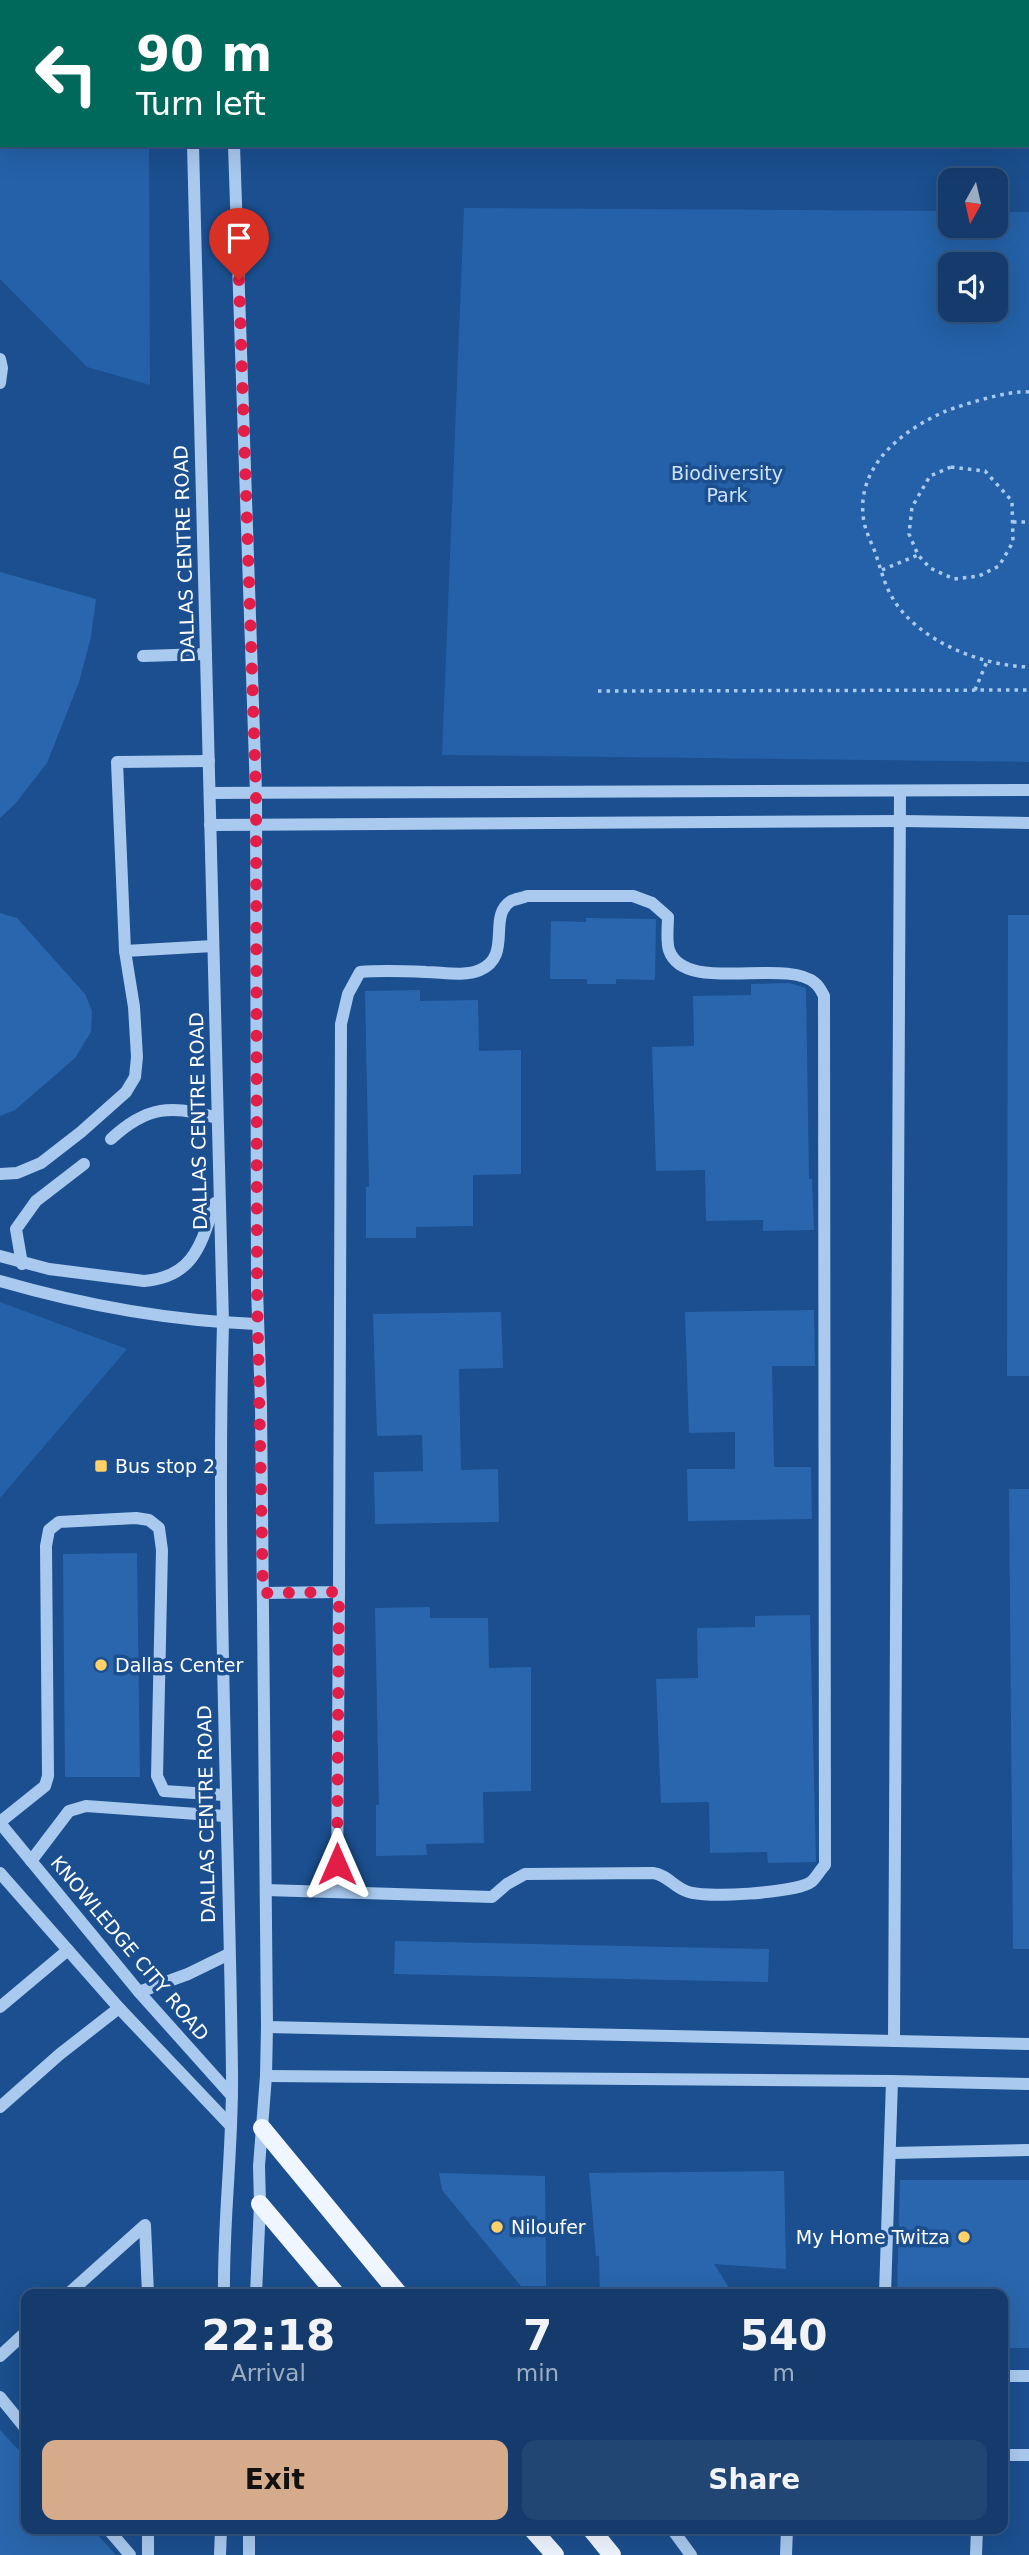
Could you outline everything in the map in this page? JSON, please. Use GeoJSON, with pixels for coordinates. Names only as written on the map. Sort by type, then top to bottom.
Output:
{"type":"FeatureCollection","features":[{"type":"Feature","properties":{"kind":"main road"},"geometry":{"type":"LineString","coordinates":[[262,2128],[395,2289]]}},
{"type":"Feature","properties":{"kind":"main road"},"geometry":{"type":"LineString","coordinates":[[260,2204],[332,2289]]}},
{"type":"Feature","properties":{"kind":"main road"},"geometry":{"type":"LineString","coordinates":[[537,2534],[555,2555]]}},
{"type":"Feature","properties":{"kind":"main road"},"geometry":{"type":"LineString","coordinates":[[595,2534],[612,2555]]}},
{"type":"Feature","properties":{"kind":"street","name":"DALLAS CENTRE ROAD"},"geometry":{"type":"LineString","coordinates":[[192,147],[223,1323],[220,1404],[224,1795],[232,2096],[224,2289]]}},
{"type":"Feature","properties":{"kind":"street"},"geometry":{"type":"LineString","coordinates":[[234,147],[256,793],[258,1324],[267,2027],[259,2166],[256,2289]]}},
{"type":"Feature","properties":{"kind":"street"},"geometry":{"type":"LineString","coordinates":[[0,359],[0,383]]}},
{"type":"Feature","properties":{"kind":"street"},"geometry":{"type":"LineString","coordinates":[[143,656],[206,654]]}},
{"type":"Feature","properties":{"kind":"street"},"geometry":{"type":"LineString","coordinates":[[0,1174],[17,1172],[41,1163],[126,1092],[135,1077],[137,1057],[134,1007],[125,951],[117,762],[209,761]]}},
{"type":"Feature","properties":{"kind":"street"},"geometry":{"type":"LineString","coordinates":[[209,793],[1029,790]]}},
{"type":"Feature","properties":{"kind":"street"},"geometry":{"type":"LineString","coordinates":[[894,2042],[900,791]]}},
{"type":"Feature","properties":{"kind":"street"},"geometry":{"type":"LineString","coordinates":[[210,825],[901,821],[1029,823]]}},
{"type":"Feature","properties":{"kind":"street"},"geometry":{"type":"LineString","coordinates":[[266,1890],[492,1897],[525,1874],[653,1873],[664,1875],[687,1892],[761,1893],[789,1890],[810,1883],[825,1865],[824,996],[814,982],[794,975],[692,971],[675,959],[669,949],[668,917],[652,903],[633,897],[527,896],[510,902],[500,915],[496,958],[480,970],[464,973],[385,970],[360,972],[348,994],[341,1024],[337,1892]]}},
{"type":"Feature","properties":{"kind":"street"},"geometry":{"type":"LineString","coordinates":[[125,951],[213,946]]}},
{"type":"Feature","properties":{"kind":"street"},"geometry":{"type":"LineString","coordinates":[[111,1139],[128,1123],[173,1109],[190,1110],[217,1118]]}},
{"type":"Feature","properties":{"kind":"street"},"geometry":{"type":"LineString","coordinates":[[22,1264],[16,1229],[36,1201],[84,1164]]}},
{"type":"Feature","properties":{"kind":"street"},"geometry":{"type":"LineString","coordinates":[[0,1256],[22,1264],[144,1282],[159,1280],[176,1274],[188,1264],[207,1227],[218,1193]]}},
{"type":"Feature","properties":{"kind":"street"},"geometry":{"type":"LineString","coordinates":[[0,1281],[142,1312],[223,1323],[258,1324]]}},
{"type":"Feature","properties":{"kind":"street"},"geometry":{"type":"LineString","coordinates":[[0,1823],[45,1786],[48,1776],[46,1546],[49,1530],[59,1521],[136,1518],[149,1520],[159,1528],[162,1550],[157,1776],[164,1791],[224,1795]]}},
{"type":"Feature","properties":{"kind":"street"},"geometry":{"type":"LineString","coordinates":[[263,1593],[339,1592]]}},
{"type":"Feature","properties":{"kind":"street"},"geometry":{"type":"LineString","coordinates":[[31,1861],[69,1811],[86,1806],[225,1816]]}},
{"type":"Feature","properties":{"kind":"street","name":"KNOWLEDGE CITY ROAD"},"geometry":{"type":"LineString","coordinates":[[0,1823],[139,1992],[232,2096]]}},
{"type":"Feature","properties":{"kind":"street"},"geometry":{"type":"LineString","coordinates":[[0,1873],[119,2008],[230,2125]]}},
{"type":"Feature","properties":{"kind":"street"},"geometry":{"type":"LineString","coordinates":[[0,2007],[68,1950]]}},
{"type":"Feature","properties":{"kind":"street"},"geometry":{"type":"LineString","coordinates":[[139,1992],[188,1974],[229,1954]]}},
{"type":"Feature","properties":{"kind":"street"},"geometry":{"type":"LineString","coordinates":[[0,2107],[60,2054],[119,2008]]}},
{"type":"Feature","properties":{"kind":"street"},"geometry":{"type":"LineString","coordinates":[[267,2027],[1029,2044]]}},
{"type":"Feature","properties":{"kind":"street"},"geometry":{"type":"LineString","coordinates":[[266,2076],[1029,2084]]}},
{"type":"Feature","properties":{"kind":"street"},"geometry":{"type":"LineString","coordinates":[[885,2289],[892,2081]]}},
{"type":"Feature","properties":{"kind":"street"},"geometry":{"type":"LineString","coordinates":[[891,2153],[1029,2150]]}},
{"type":"Feature","properties":{"kind":"street"},"geometry":{"type":"LineString","coordinates":[[74,2289],[145,2225],[148,2289]]}},
{"type":"Feature","properties":{"kind":"street"},"geometry":{"type":"LineString","coordinates":[[0,2356],[21,2337]]}},
{"type":"Feature","properties":{"kind":"street"},"geometry":{"type":"LineString","coordinates":[[1008,2376],[1029,2376]]}},
{"type":"Feature","properties":{"kind":"street"},"geometry":{"type":"LineString","coordinates":[[0,2397],[21,2423]]}},
{"type":"Feature","properties":{"kind":"street"},"geometry":{"type":"LineString","coordinates":[[1008,2455],[1029,2455]]}},
{"type":"Feature","properties":{"kind":"street"},"geometry":{"type":"LineString","coordinates":[[112,2534],[130,2555]]}},
{"type":"Feature","properties":{"kind":"street"},"geometry":{"type":"LineString","coordinates":[[148,2534],[148,2555]]}},
{"type":"Feature","properties":{"kind":"street"},"geometry":{"type":"LineString","coordinates":[[220,2555],[221,2534]]}},
{"type":"Feature","properties":{"kind":"street"},"geometry":{"type":"LineString","coordinates":[[249,2534],[249,2555]]}},
{"type":"Feature","properties":{"kind":"street"},"geometry":{"type":"LineString","coordinates":[[676,2534],[691,2555]]}},
{"type":"Feature","properties":{"kind":"street"},"geometry":{"type":"LineString","coordinates":[[786,2555],[787,2534]]}},
{"type":"Feature","properties":{"kind":"street"},"geometry":{"type":"LineString","coordinates":[[976,2555],[977,2534]]}},
{"type":"Feature","properties":{"kind":"path"},"geometry":{"type":"LineString","coordinates":[[1029,392],[962,405],[923,421],[887,449],[866,483],[864,521],[892,597],[917,628],[954,650],[1015,667],[1029,667]]}},
{"type":"Feature","properties":{"kind":"path"},"geometry":{"type":"LineString","coordinates":[[951,467],[985,471],[1012,501],[1013,542],[999,566],[979,576],[954,579],[930,568],[918,555],[909,534],[912,507],[930,476],[951,467]]}},
{"type":"Feature","properties":{"kind":"path"},"geometry":{"type":"LineString","coordinates":[[1013,522],[1029,522]]}},
{"type":"Feature","properties":{"kind":"path"},"geometry":{"type":"LineString","coordinates":[[882,570],[918,555]]}},
{"type":"Feature","properties":{"kind":"path"},"geometry":{"type":"LineString","coordinates":[[975,691],[988,659]]}},
{"type":"Feature","properties":{"kind":"path"},"geometry":{"type":"LineString","coordinates":[[598,691],[1029,691]]}},
{"type":"Feature","properties":{"kind":"green space"},"geometry":{"type":"Polygon","coordinates":[[[0,147],[149,147],[150,385],[87,367],[0,279],[0,147]]]}},
{"type":"Feature","properties":{"kind":"green space","name":"Biodiversity Park"},"geometry":{"type":"Polygon","coordinates":[[[464,208],[938,211],[938,238],[1008,238],[1008,212],[1029,212],[1029,762],[442,755],[464,208]]]}},
{"type":"Feature","properties":{"kind":"green space"},"geometry":{"type":"Polygon","coordinates":[[[0,1302],[127,1349],[0,1498],[0,1302]]]}},
{"type":"Feature","properties":{"kind":"building"},"geometry":{"type":"Polygon","coordinates":[[[0,572],[96,599],[91,637],[79,682],[47,763],[15,804],[0,818],[0,572]]]}},
{"type":"Feature","properties":{"kind":"building"},"geometry":{"type":"Polygon","coordinates":[[[0,913],[17,918],[85,994],[92,1011],[91,1032],[75,1058],[15,1110],[0,1116],[0,913]]]}},
{"type":"Feature","properties":{"kind":"building"},"geometry":{"type":"Polygon","coordinates":[[[1008,915],[1029,915],[1029,1376],[1007,1376],[1008,915]]]}},
{"type":"Feature","properties":{"kind":"building"},"geometry":{"type":"Polygon","coordinates":[[[586,918],[656,919],[655,980],[616,979],[616,984],[587,984],[587,979],[550,979],[551,921],[586,922],[586,918]]]}},
{"type":"Feature","properties":{"kind":"building"},"geometry":{"type":"Polygon","coordinates":[[[789,983],[806,988],[809,1179],[812,1179],[814,1230],[763,1231],[763,1220],[706,1221],[705,1170],[656,1171],[652,1047],[694,1046],[693,996],[751,995],[751,984],[789,983]]]}},
{"type":"Feature","properties":{"kind":"building"},"geometry":{"type":"Polygon","coordinates":[[[420,990],[420,1001],[478,1000],[479,1051],[521,1050],[521,1174],[473,1175],[473,1226],[416,1227],[416,1238],[366,1238],[366,1187],[369,1187],[365,991],[420,990]]]}},
{"type":"Feature","properties":{"kind":"building"},"geometry":{"type":"Polygon","coordinates":[[[814,1310],[815,1366],[772,1366],[774,1467],[811,1467],[812,1519],[688,1521],[687,1469],[735,1469],[735,1432],[689,1433],[685,1312],[814,1310]]]}},
{"type":"Feature","properties":{"kind":"building"},"geometry":{"type":"Polygon","coordinates":[[[501,1312],[503,1368],[459,1369],[461,1470],[498,1469],[499,1522],[375,1524],[374,1472],[423,1471],[422,1435],[377,1436],[373,1314],[501,1312]]]}},
{"type":"Feature","properties":{"kind":"building"},"geometry":{"type":"Polygon","coordinates":[[[1009,1489],[1029,1489],[1029,1949],[1013,1949],[1009,1489]]]}},
{"type":"Feature","properties":{"kind":"building","name":"Dallas Center"},"geometry":{"type":"Polygon","coordinates":[[[137,1553],[140,1777],[65,1777],[63,1554],[137,1553]]]}},
{"type":"Feature","properties":{"kind":"building"},"geometry":{"type":"Polygon","coordinates":[[[430,1607],[430,1618],[488,1618],[489,1668],[531,1667],[531,1791],[483,1792],[484,1843],[426,1844],[427,1855],[376,1856],[376,1805],[379,1805],[375,1608],[430,1607]]]}},
{"type":"Feature","properties":{"kind":"building"},"geometry":{"type":"Polygon","coordinates":[[[810,1615],[816,1862],[768,1863],[767,1852],[710,1853],[709,1802],[661,1803],[656,1679],[698,1678],[697,1628],[755,1627],[755,1616],[810,1615]]]}},
{"type":"Feature","properties":{"kind":"building"},"geometry":{"type":"Polygon","coordinates":[[[395,1941],[769,1949],[768,1982],[394,1974],[395,1941]]]}},
{"type":"Feature","properties":{"kind":"building"},"geometry":{"type":"Polygon","coordinates":[[[784,2171],[786,2269],[714,2264],[730,2289],[600,2289],[599,2256],[596,2256],[589,2173],[784,2171]]]}},
{"type":"Feature","properties":{"kind":"building"},"geometry":{"type":"Polygon","coordinates":[[[439,2173],[545,2176],[546,2286],[521,2286],[442,2190],[439,2173]]]}},
{"type":"Feature","properties":{"kind":"building","name":"My Home Twitza"},"geometry":{"type":"Polygon","coordinates":[[[900,2180],[1029,2180],[1029,2348],[1008,2348],[1008,2289],[897,2289],[900,2180]]]}},
{"type":"Feature","properties":{"kind":"building"},"geometry":{"type":"Polygon","coordinates":[[[0,2430],[21,2453],[21,2534],[97,2534],[116,2555],[0,2555],[0,2430]]]}},
{"type":"Feature","properties":{"kind":"place","name":"Bus stop 2"},"geometry":{"type":"Point","coordinates":[101,1466]}},
{"type":"Feature","properties":{"kind":"place","name":"Dallas Center"},"geometry":{"type":"Point","coordinates":[101,1665]}},
{"type":"Feature","properties":{"kind":"place","name":"Niloufer"},"geometry":{"type":"Point","coordinates":[497,2227]}},
{"type":"Feature","properties":{"kind":"place","name":"My Home Twitza"},"geometry":{"type":"Point","coordinates":[964,2237]}},
{"type":"Feature","properties":{"kind":"route"},"geometry":{"type":"LineString","coordinates":[[239,280],[256,793],[257,1289],[263,1593],[339,1592],[337,1864]]}}]}
